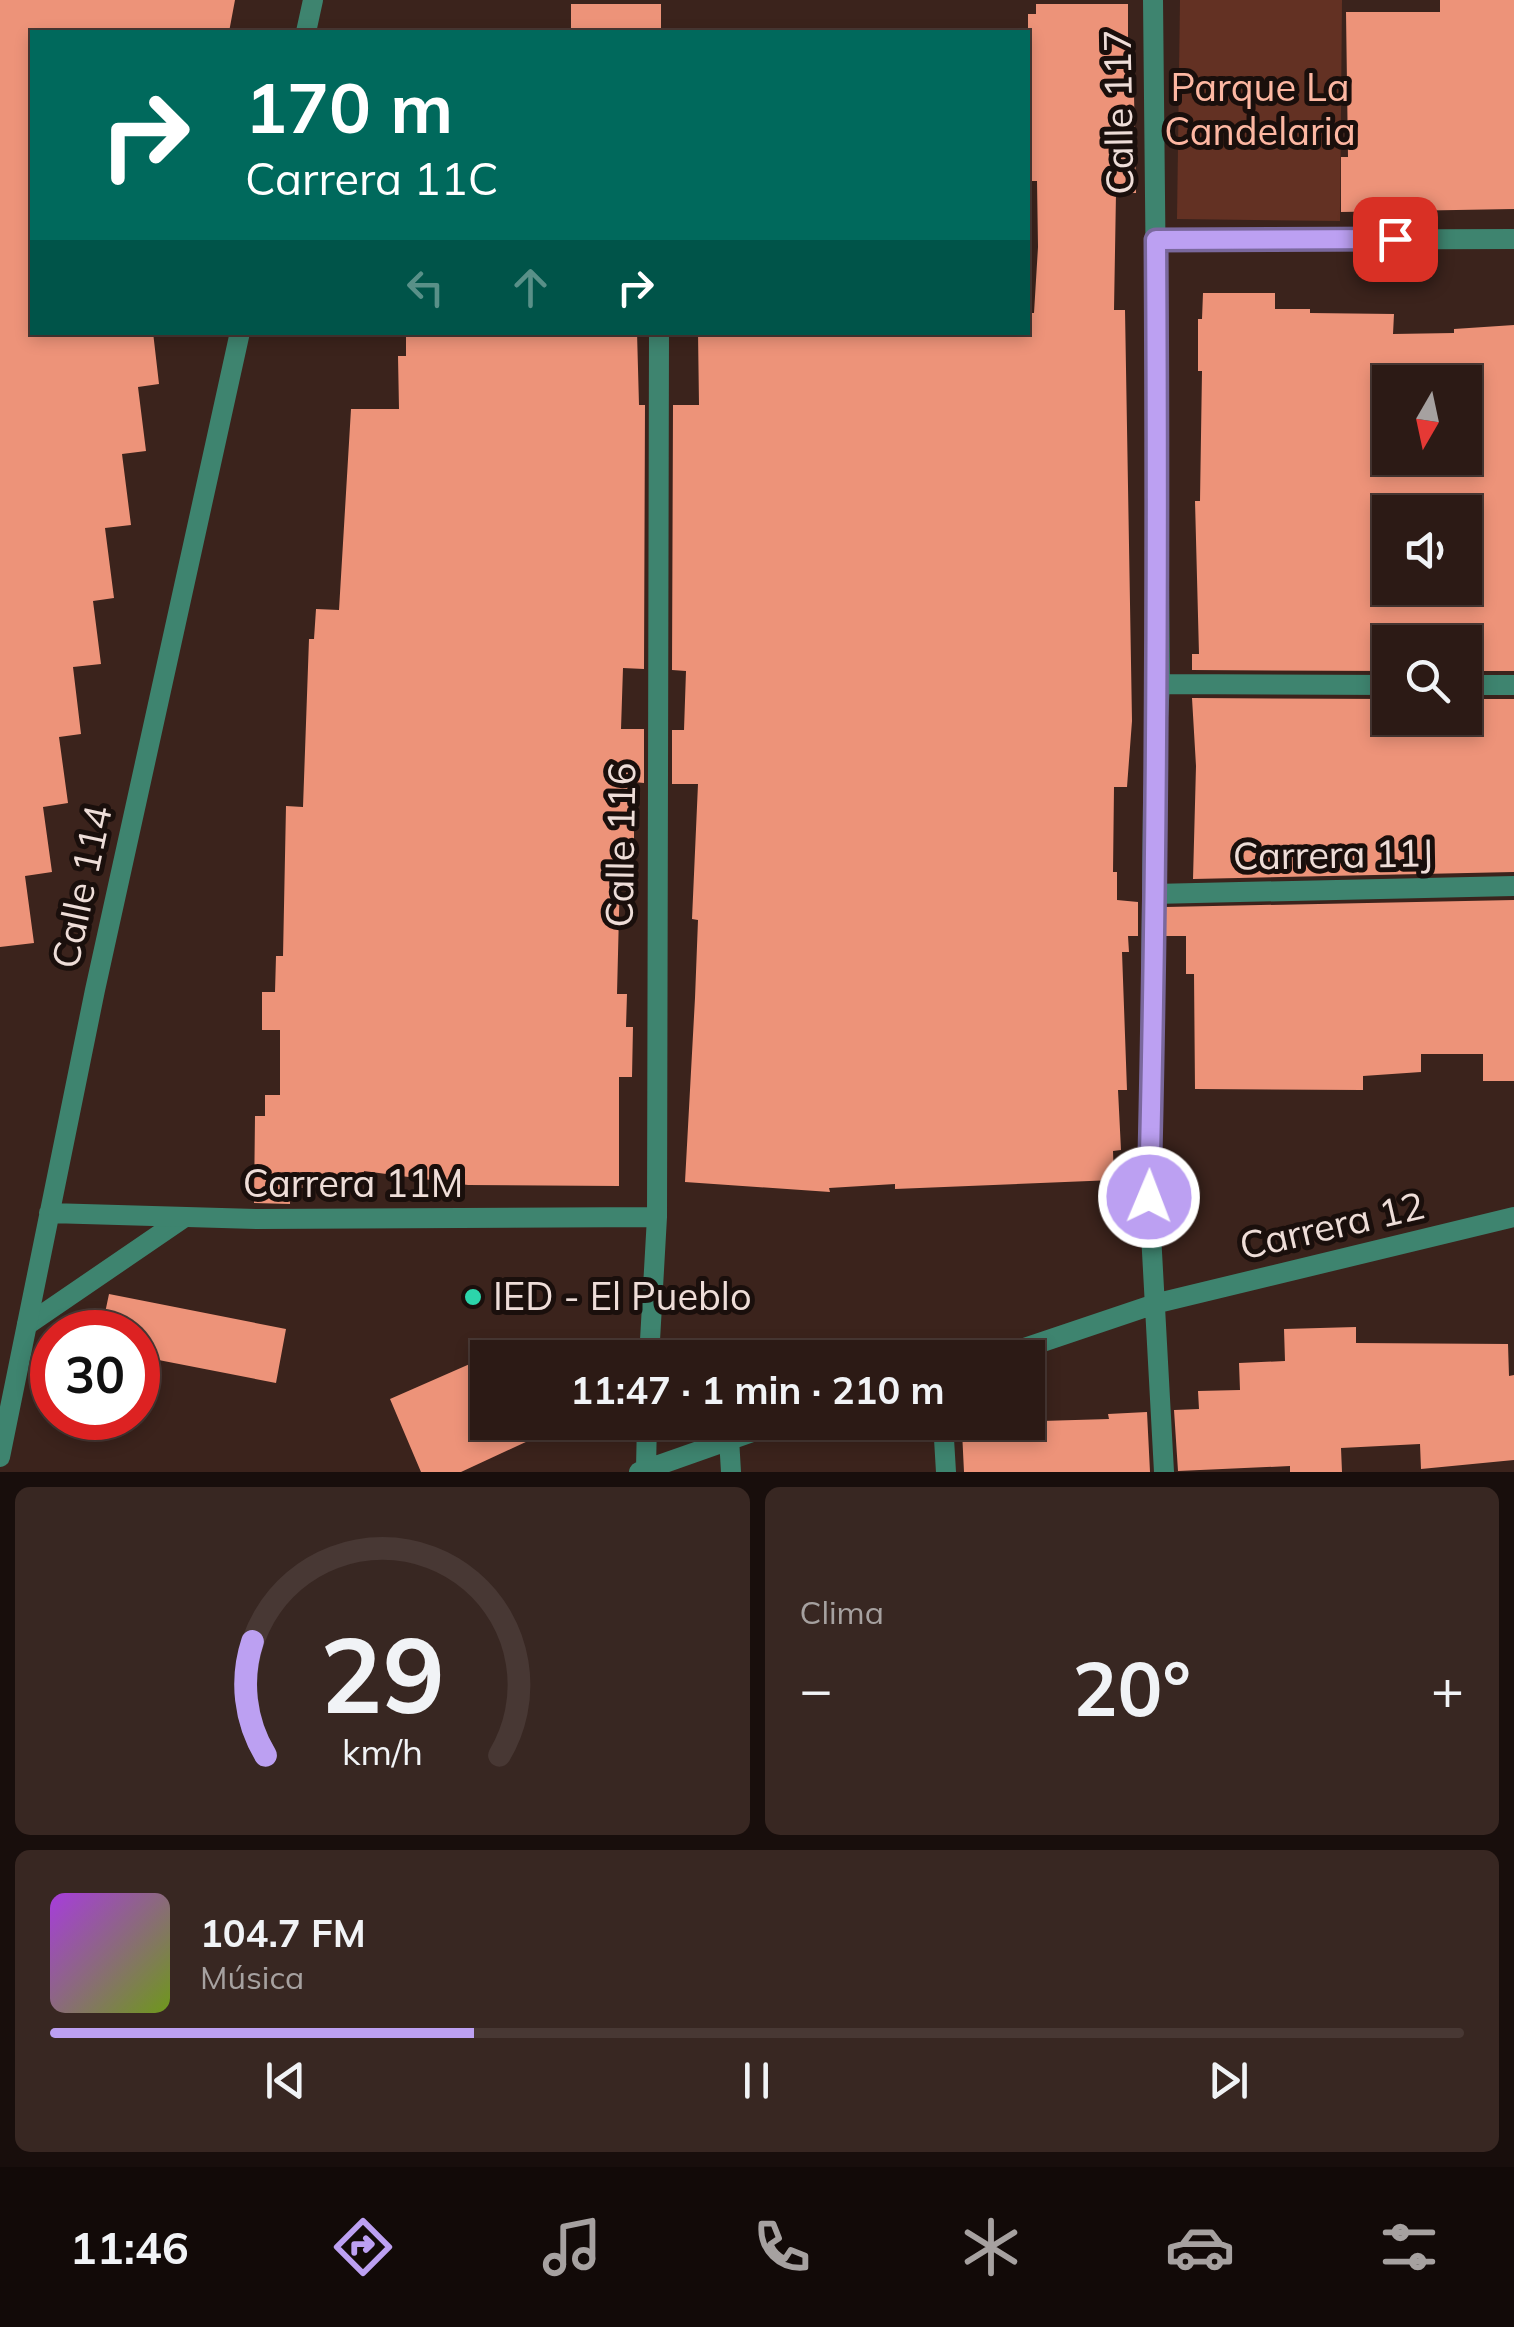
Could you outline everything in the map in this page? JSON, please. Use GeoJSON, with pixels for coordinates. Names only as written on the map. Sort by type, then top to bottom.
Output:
{"type":"FeatureCollection","features":[{"type":"Feature","properties":{"kind":"street"},"geometry":{"type":"LineString","coordinates":[[306,30],[313,0]]}},
{"type":"Feature","properties":{"kind":"street","name":"Calle 117"},"geometry":{"type":"LineString","coordinates":[[1154,0],[1160,684],[1149,1197],[1158,1303],[1164,1472]]}},
{"type":"Feature","properties":{"kind":"street"},"geometry":{"type":"LineString","coordinates":[[1156,240],[1514,238]]}},
{"type":"Feature","properties":{"kind":"street","name":"Calle 114"},"geometry":{"type":"LineString","coordinates":[[0,1457],[239,335]]}},
{"type":"Feature","properties":{"kind":"street","name":"Calle 116"},"geometry":{"type":"LineString","coordinates":[[649,1340],[656,1217],[659,335]]}},
{"type":"Feature","properties":{"kind":"street"},"geometry":{"type":"LineString","coordinates":[[1160,684],[1372,685]]}},
{"type":"Feature","properties":{"kind":"street"},"geometry":{"type":"LineString","coordinates":[[1482,685],[1514,686]]}},
{"type":"Feature","properties":{"kind":"street","name":"Carrera 11J"},"geometry":{"type":"LineString","coordinates":[[1153,894],[1514,886]]}},
{"type":"Feature","properties":{"kind":"street","name":"Carrera 11M"},"geometry":{"type":"LineString","coordinates":[[49,1213],[185,1217],[656,1217]]}},
{"type":"Feature","properties":{"kind":"street"},"geometry":{"type":"LineString","coordinates":[[27,1325],[185,1217]]}},
{"type":"Feature","properties":{"kind":"street","name":"Carrera 12"},"geometry":{"type":"LineString","coordinates":[[1045,1341],[1158,1303],[1514,1217]]}},
{"type":"Feature","properties":{"kind":"street"},"geometry":{"type":"LineString","coordinates":[[646,1440],[643,1470],[724,1440]]}},
{"type":"Feature","properties":{"kind":"street"},"geometry":{"type":"LineString","coordinates":[[729,1440],[731,1472]]}},
{"type":"Feature","properties":{"kind":"street"},"geometry":{"type":"LineString","coordinates":[[944,1440],[946,1472]]}},
{"type":"Feature","properties":{"kind":"green space","name":"Parque La Candelaria"},"geometry":{"type":"Polygon","coordinates":[[[1180,0],[1342,0],[1340,221],[1177,219],[1180,0]]]}},
{"type":"Feature","properties":{"kind":"building"},"geometry":{"type":"Polygon","coordinates":[[[0,0],[235,0],[229,30],[30,30],[30,335],[153,335],[159,384],[138,387],[146,451],[122,454],[131,525],[105,528],[114,598],[93,601],[101,664],[73,667],[81,734],[59,737],[68,803],[43,807],[52,872],[25,876],[34,943],[0,947],[0,0]]]}},
{"type":"Feature","properties":{"kind":"building"},"geometry":{"type":"Polygon","coordinates":[[[1440,0],[1514,0],[1514,209],[1341,212],[1341,157],[1348,157],[1346,12],[1440,12],[1440,0]]]}},
{"type":"Feature","properties":{"kind":"building"},"geometry":{"type":"Polygon","coordinates":[[[571,4],[661,4],[661,30],[571,30],[571,4]]]}},
{"type":"Feature","properties":{"kind":"building"},"geometry":{"type":"Polygon","coordinates":[[[1036,4],[1128,4],[1128,45],[1133,45],[1136,193],[1116,193],[1114,310],[1125,310],[1132,721],[1127,787],[1114,787],[1113,872],[1117,872],[1117,900],[1138,902],[1138,936],[1128,936],[1129,952],[1122,952],[1127,1090],[1118,1090],[1121,1150],[1113,1151],[1114,1180],[895,1189],[895,1184],[829,1188],[830,1192],[685,1182],[698,920],[692,919],[698,784],[672,784],[672,730],[684,730],[686,671],[672,670],[673,405],[699,405],[698,335],[1030,335],[1038,247],[1037,181],[1030,181],[1028,14],[1036,14],[1036,4]]]}},
{"type":"Feature","properties":{"kind":"building"},"geometry":{"type":"Polygon","coordinates":[[[1203,293],[1275,293],[1275,309],[1394,314],[1393,334],[1454,333],[1454,329],[1514,325],[1514,671],[1482,671],[1482,625],[1372,625],[1372,671],[1192,670],[1192,654],[1199,654],[1195,501],[1200,501],[1202,371],[1198,371],[1198,319],[1202,319],[1203,293]]]}},
{"type":"Feature","properties":{"kind":"building"},"geometry":{"type":"Polygon","coordinates":[[[406,335],[637,335],[639,405],[645,405],[644,669],[623,668],[621,729],[644,729],[644,783],[634,782],[634,874],[620,874],[617,994],[627,994],[626,1027],[633,1027],[632,1077],[619,1077],[619,1186],[468,1185],[364,1171],[363,1177],[336,1177],[336,1188],[290,1188],[290,1204],[254,1203],[255,1116],[265,1116],[265,1095],[280,1095],[280,1030],[262,1030],[262,992],[275,992],[276,956],[283,956],[286,806],[303,807],[309,639],[314,639],[316,609],[339,610],[351,409],[399,409],[398,356],[406,356],[406,335]]]}},
{"type":"Feature","properties":{"kind":"building"},"geometry":{"type":"Polygon","coordinates":[[[1192,698],[1372,699],[1372,735],[1482,735],[1482,699],[1514,699],[1514,872],[1193,879],[1196,766],[1192,698]]]}},
{"type":"Feature","properties":{"kind":"building"},"geometry":{"type":"Polygon","coordinates":[[[1514,900],[1514,1081],[1483,1081],[1483,1054],[1421,1054],[1421,1072],[1363,1076],[1363,1090],[1195,1089],[1194,974],[1186,974],[1186,936],[1165,936],[1166,907],[1514,900]]]}},
{"type":"Feature","properties":{"kind":"building"},"geometry":{"type":"Polygon","coordinates":[[[109,1294],[286,1329],[276,1383],[160,1360],[160,1310],[106,1310],[109,1294]]]}},
{"type":"Feature","properties":{"kind":"building"},"geometry":{"type":"Polygon","coordinates":[[[1356,1327],[1356,1343],[1508,1344],[1509,1376],[1514,1375],[1514,1460],[1421,1469],[1420,1444],[1341,1448],[1342,1472],[1290,1472],[1290,1466],[1178,1471],[1174,1410],[1199,1409],[1198,1391],[1240,1390],[1239,1363],[1285,1361],[1284,1329],[1356,1327]]]}},
{"type":"Feature","properties":{"kind":"building"},"geometry":{"type":"Polygon","coordinates":[[[470,1364],[470,1440],[530,1440],[461,1472],[421,1472],[390,1399],[470,1364]]]}},
{"type":"Feature","properties":{"kind":"building"},"geometry":{"type":"Polygon","coordinates":[[[1147,1412],[1150,1472],[964,1472],[962,1440],[1045,1440],[1045,1421],[1109,1419],[1108,1414],[1147,1412]]]}},
{"type":"Feature","properties":{"kind":"place","name":"IED - El Pueblo"},"geometry":{"type":"Point","coordinates":[473,1297]}},
{"type":"Feature","properties":{"kind":"route"},"geometry":{"type":"LineString","coordinates":[[1149,1197],[1153,801],[1160,684],[1156,240],[1395,239]]}}]}
